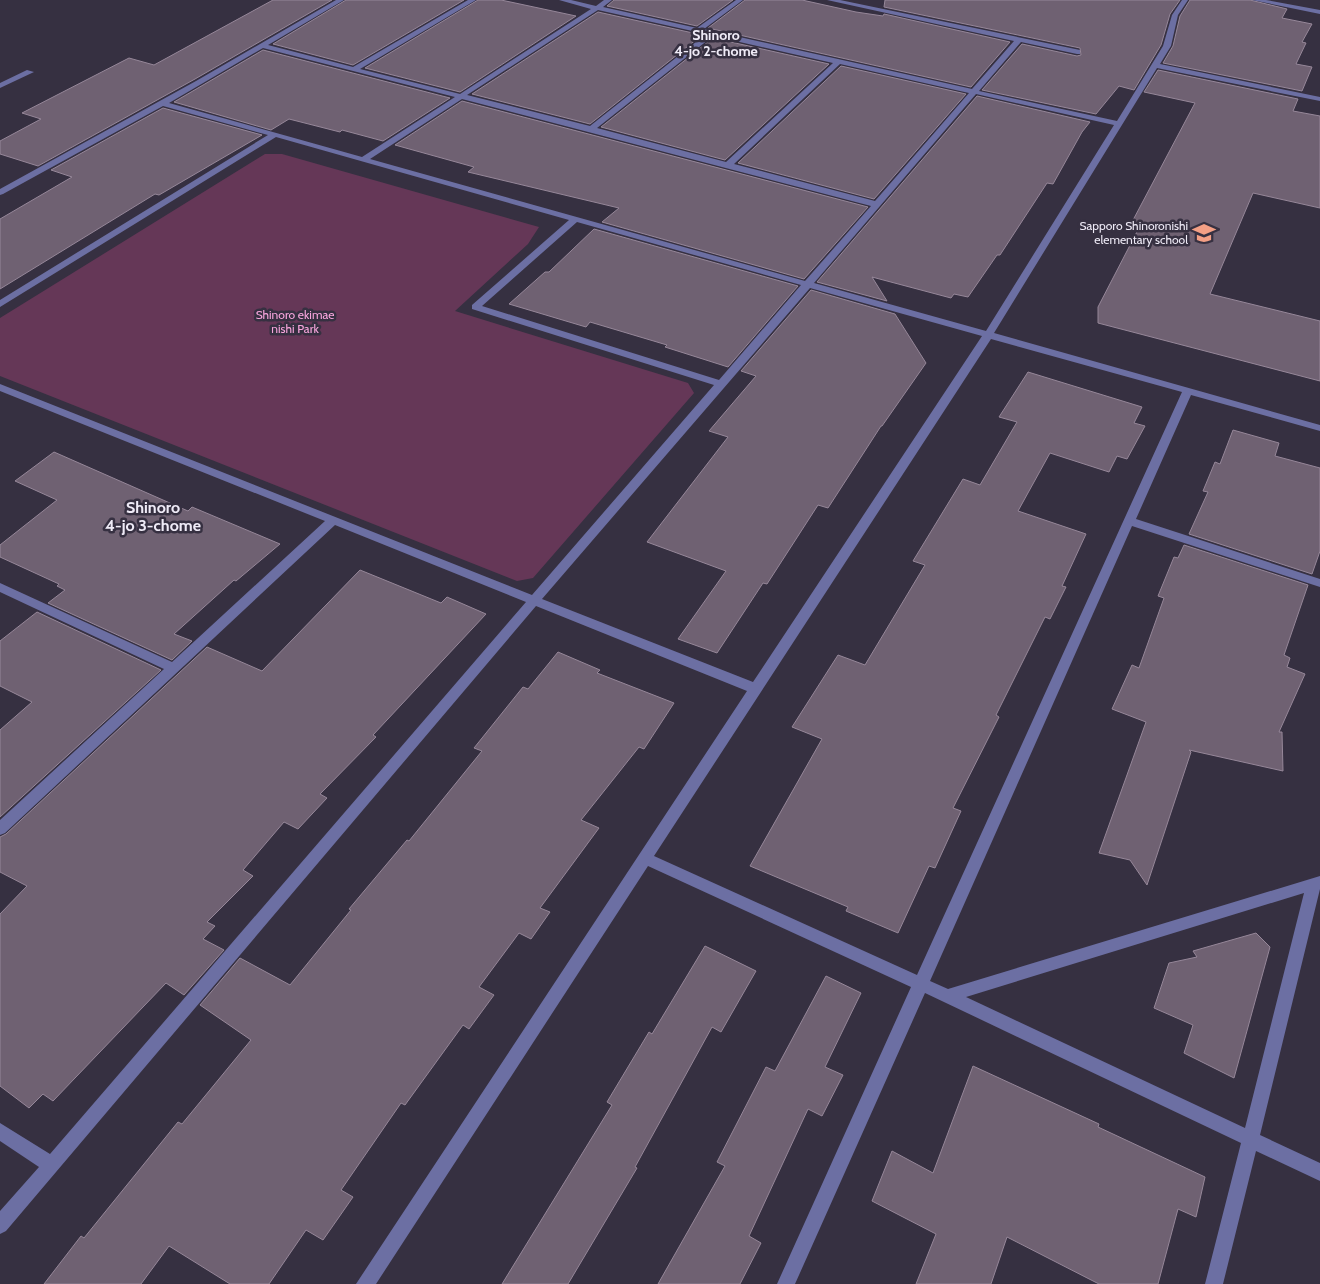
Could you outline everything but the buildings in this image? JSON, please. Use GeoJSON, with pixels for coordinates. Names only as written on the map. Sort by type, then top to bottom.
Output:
{"type":"FeatureCollection","features":[{"type":"Feature","properties":{"kind":"street"},"geometry":{"type":"LineString","coordinates":[[0,192],[162,103],[341,0]]}},
{"type":"Feature","properties":{"kind":"street"},"geometry":{"type":"LineString","coordinates":[[354,69],[473,0]]}},
{"type":"Feature","properties":{"kind":"street"},"geometry":{"type":"LineString","coordinates":[[562,0],[1119,124]]}},
{"type":"Feature","properties":{"kind":"street"},"geometry":{"type":"LineString","coordinates":[[364,159],[609,0]]}},
{"type":"Feature","properties":{"kind":"street"},"geometry":{"type":"LineString","coordinates":[[697,31],[740,0]]}},
{"type":"Feature","properties":{"kind":"street"},"geometry":{"type":"LineString","coordinates":[[830,0],[1077,52]]}},
{"type":"Feature","properties":{"kind":"street"},"geometry":{"type":"LineString","coordinates":[[365,1284],[988,335],[1167,46],[1175,15],[1185,0]]}},
{"type":"Feature","properties":{"kind":"street"},"geometry":{"type":"LineString","coordinates":[[1255,0],[1320,12]]}},
{"type":"Feature","properties":{"kind":"street"},"geometry":{"type":"LineString","coordinates":[[590,129],[711,34]]}},
{"type":"Feature","properties":{"kind":"street"},"geometry":{"type":"LineString","coordinates":[[0,1225],[534,600],[1019,40]]}},
{"type":"Feature","properties":{"kind":"street"},"geometry":{"type":"LineString","coordinates":[[262,46],[875,204]]}},
{"type":"Feature","properties":{"kind":"street"},"geometry":{"type":"LineString","coordinates":[[728,165],[838,62]]}},
{"type":"Feature","properties":{"kind":"street"},"geometry":{"type":"LineString","coordinates":[[1155,65],[1320,99]]}},
{"type":"Feature","properties":{"kind":"street"},"geometry":{"type":"LineString","coordinates":[[0,86],[30,72]]}},
{"type":"Feature","properties":{"kind":"street"},"geometry":{"type":"LineString","coordinates":[[162,103],[1320,428]]}},
{"type":"Feature","properties":{"kind":"street"},"geometry":{"type":"LineString","coordinates":[[0,304],[276,134]]}},
{"type":"Feature","properties":{"kind":"street"},"geometry":{"type":"LineString","coordinates":[[576,218],[476,307],[721,384]]}},
{"type":"Feature","properties":{"kind":"street"},"geometry":{"type":"LineString","coordinates":[[0,387],[756,689]]}},
{"type":"Feature","properties":{"kind":"street"},"geometry":{"type":"LineString","coordinates":[[786,1284],[1187,392]]}},
{"type":"Feature","properties":{"kind":"street"},"geometry":{"type":"LineString","coordinates":[[3,821],[333,520]]}},
{"type":"Feature","properties":{"kind":"street"},"geometry":{"type":"LineString","coordinates":[[1129,521],[1320,582]]}},
{"type":"Feature","properties":{"kind":"street"},"geometry":{"type":"LineString","coordinates":[[0,587],[172,667]]}},
{"type":"Feature","properties":{"kind":"street"},"geometry":{"type":"LineString","coordinates":[[645,858],[947,996],[1320,1172]]}},
{"type":"Feature","properties":{"kind":"street"},"geometry":{"type":"LineString","coordinates":[[947,996],[1317,883]]}},
{"type":"Feature","properties":{"kind":"street"},"geometry":{"type":"LineString","coordinates":[[1214,1284],[1317,883]]}},
{"type":"Feature","properties":{"kind":"street"},"geometry":{"type":"LineString","coordinates":[[0,1131],[51,1165]]}},
{"type":"Feature","properties":{"kind":"green space","name":"Shinoro ekimae nishi Park"},"geometry":{"type":"Polygon","coordinates":[[[265,154],[282,154],[539,227],[528,244],[455,311],[688,383],[694,393],[533,578],[517,581],[0,376],[0,318],[265,154]]]}},
{"type":"Feature","properties":{"kind":"place","name":"Sapporo Shinoronishi elementary school"},"geometry":{"type":"Point","coordinates":[1204,233]}},
{"type":"Feature","properties":{"kind":"district","name":"Shinoro 4-jo 2-chome"},"geometry":{"type":"Point","coordinates":[716,43]}},
{"type":"Feature","properties":{"kind":"district","name":"Shinoro 4-jo 3-chome"},"geometry":{"type":"Point","coordinates":[153,516]}}]}
